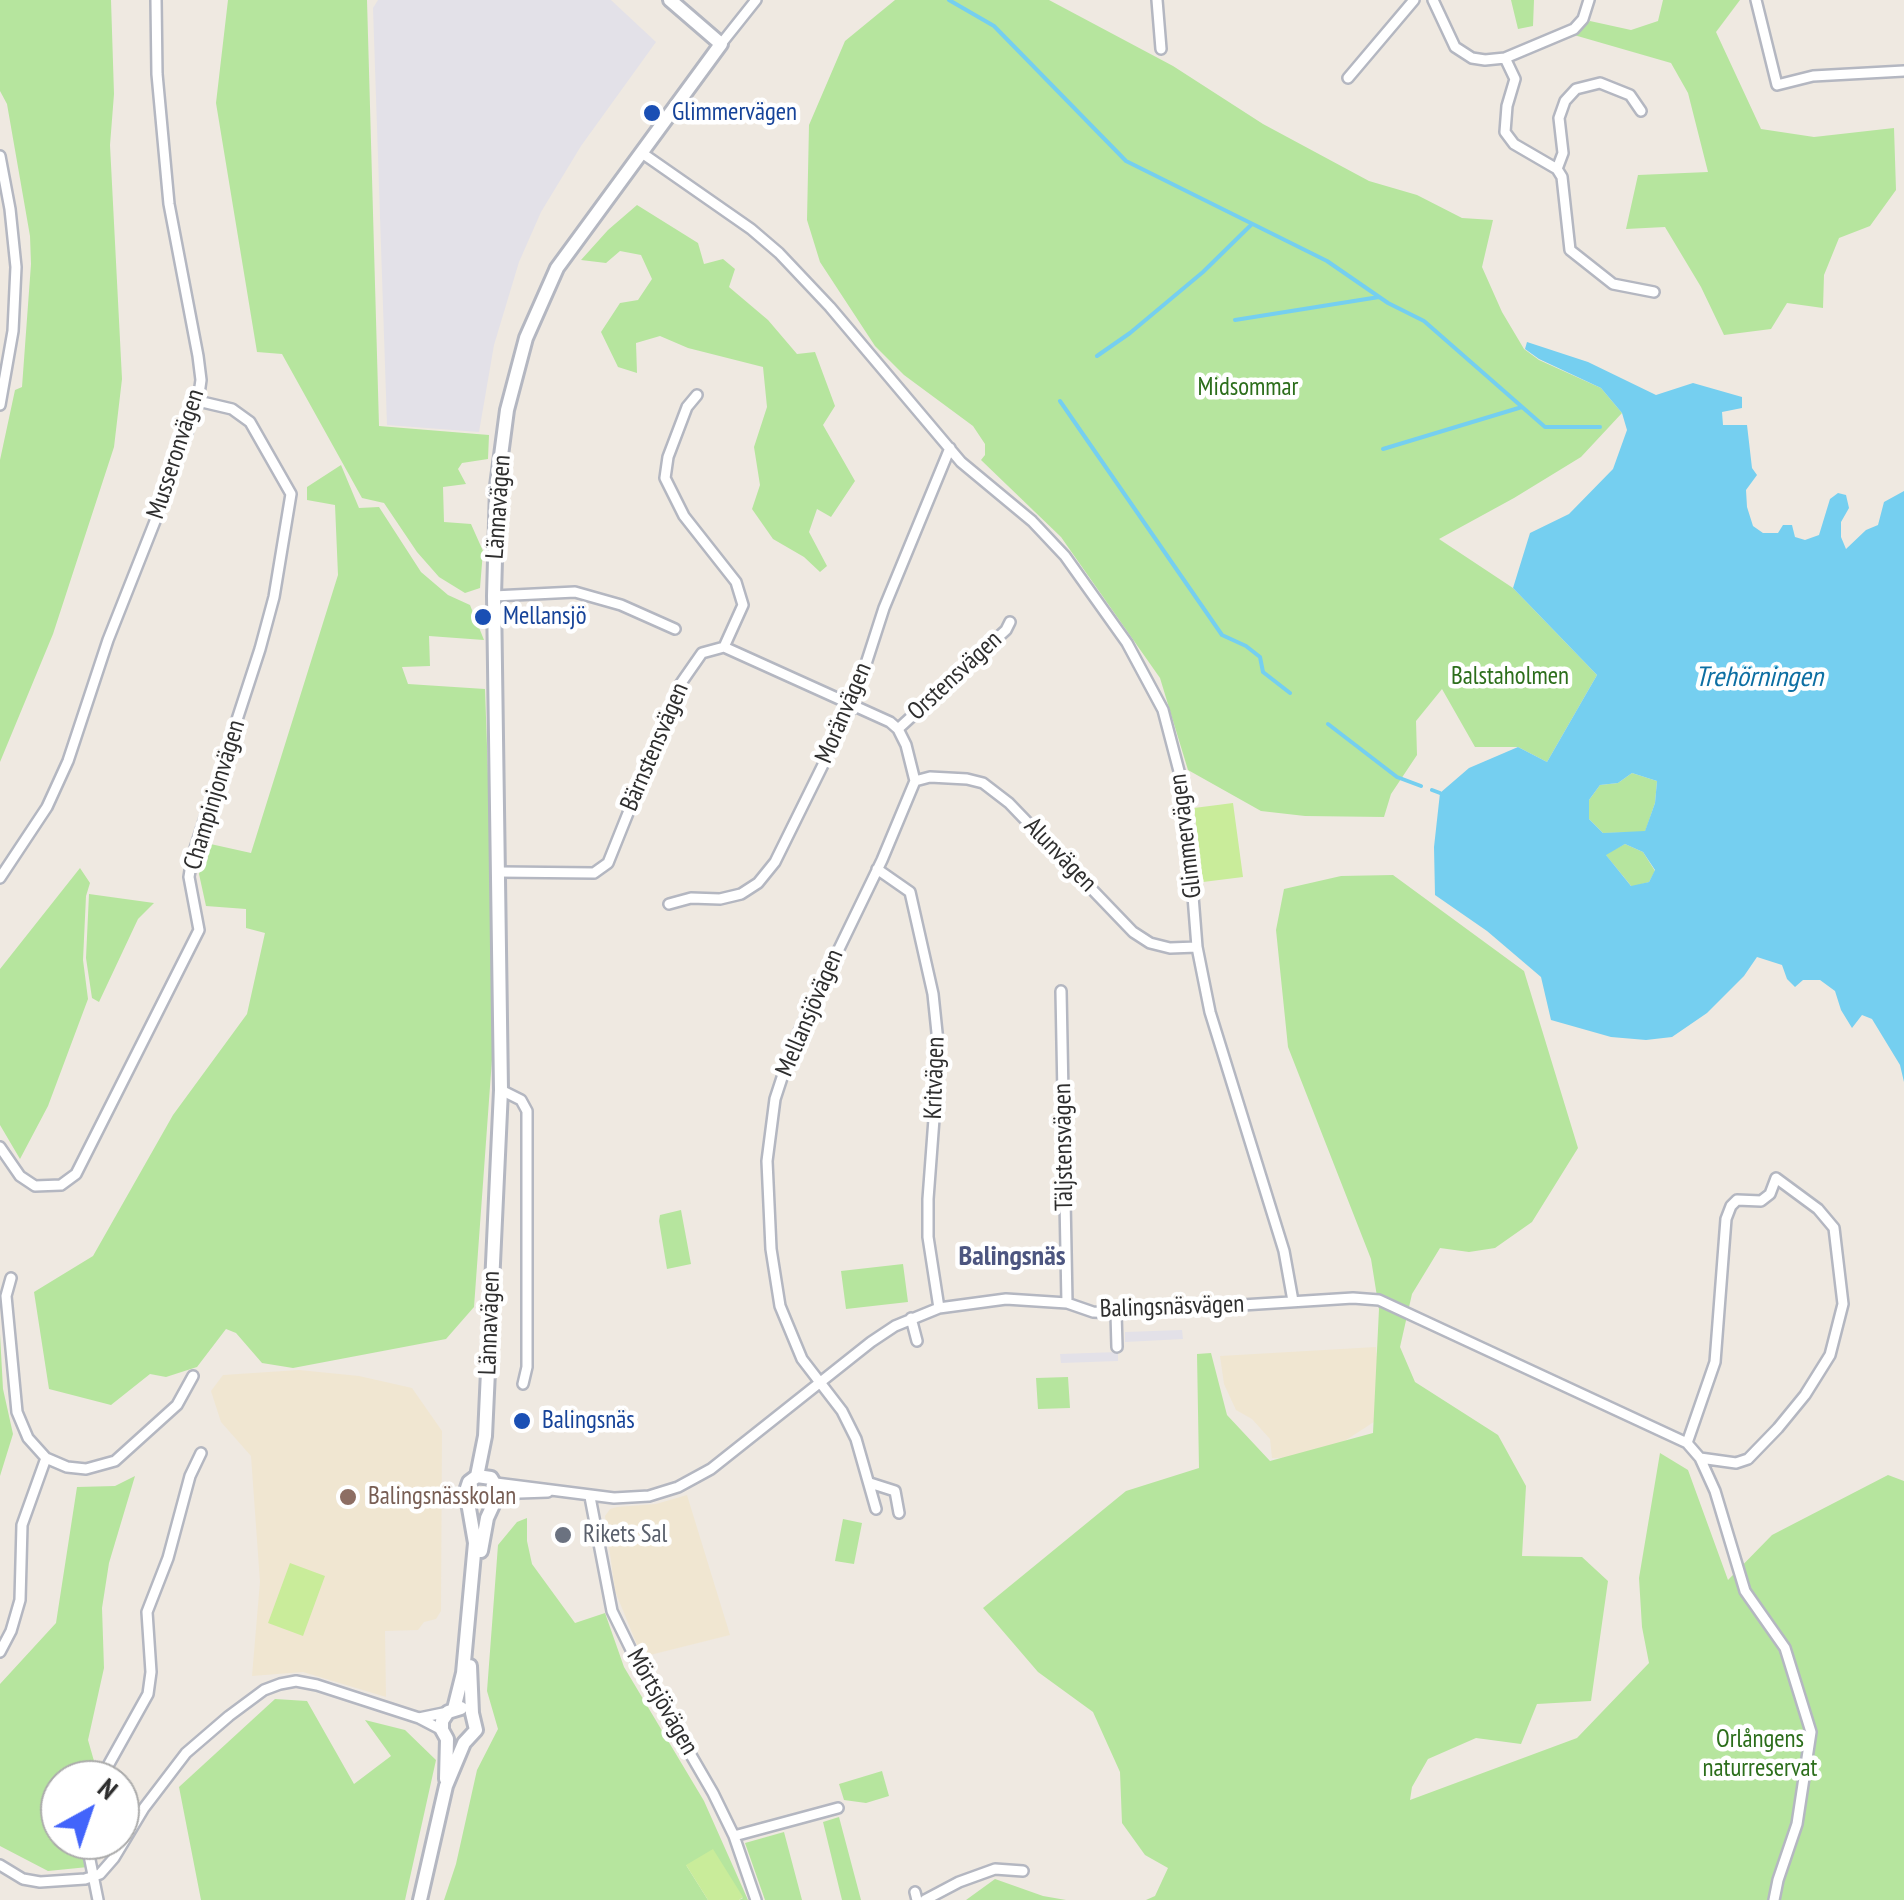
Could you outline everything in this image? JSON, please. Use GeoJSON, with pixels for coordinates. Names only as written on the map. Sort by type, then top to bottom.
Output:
{"type":"FeatureCollection","features":[{"type":"Feature","properties":{"kind":"main road"},"geometry":{"type":"LineString","coordinates":[[670,0],[721,44]]}},
{"type":"Feature","properties":{"kind":"main road","name":"Lännavägen"},"geometry":{"type":"LineString","coordinates":[[420,1900],[446,1786],[464,1743],[476,1730],[470,1674],[482,1542],[495,1502],[488,1479],[485,1436],[501,1090],[494,596],[498,486],[508,410],[526,338],[558,268],[721,44]]}},
{"type":"Feature","properties":{"kind":"main road","name":"Lännavägen"},"geometry":{"type":"LineString","coordinates":[[446,1786],[443,1718],[451,1710],[463,1673],[475,1543],[467,1486],[488,1479]]}},
{"type":"Feature","properties":{"kind":"main road"},"geometry":{"type":"LineString","coordinates":[[470,1503],[482,1508],[495,1502]]}},
{"type":"Feature","properties":{"kind":"main road"},"geometry":{"type":"LineString","coordinates":[[451,1710],[472,1713]]}},
{"type":"Feature","properties":{"kind":"main road"},"geometry":{"type":"LineString","coordinates":[[444,1735],[464,1743]]}},
{"type":"Feature","properties":{"kind":"street","name":"Musseronvägen"},"geometry":{"type":"LineString","coordinates":[[0,878],[47,807],[68,762],[108,640],[198,401],[198,356],[168,204],[157,74],[156,0]]}},
{"type":"Feature","properties":{"kind":"street","name":"Lännavägen"},"geometry":{"type":"LineString","coordinates":[[721,44],[756,0]]}},
{"type":"Feature","properties":{"kind":"street"},"geometry":{"type":"LineString","coordinates":[[1157,0],[1160,49]]}},
{"type":"Feature","properties":{"kind":"street"},"geometry":{"type":"LineString","coordinates":[[1348,78],[1414,0]]}},
{"type":"Feature","properties":{"kind":"street"},"geometry":{"type":"LineString","coordinates":[[1433,0],[1455,46],[1472,58],[1505,58],[1580,24],[1589,0]]}},
{"type":"Feature","properties":{"kind":"street"},"geometry":{"type":"LineString","coordinates":[[1756,0],[1777,85],[1813,76],[1904,71]]}},
{"type":"Feature","properties":{"kind":"street"},"geometry":{"type":"LineString","coordinates":[[1505,58],[1514,79],[1505,132],[1514,144],[1557,169],[1562,178],[1570,250],[1614,284],[1654,292]]}},
{"type":"Feature","properties":{"kind":"street"},"geometry":{"type":"LineString","coordinates":[[1557,169],[1563,153],[1558,118],[1565,100],[1576,89],[1600,84],[1630,94],[1641,111]]}},
{"type":"Feature","properties":{"kind":"street","name":"Glimmervägen"},"geometry":{"type":"LineString","coordinates":[[642,153],[752,229],[778,253],[830,307],[961,462],[1032,521],[1065,556],[1127,643],[1164,710],[1185,794],[1198,947],[1210,1012],[1284,1251],[1294,1301]]}},
{"type":"Feature","properties":{"kind":"street"},"geometry":{"type":"LineString","coordinates":[[0,156],[16,267],[13,331],[0,400]]}},
{"type":"Feature","properties":{"kind":"street"},"geometry":{"type":"LineString","coordinates":[[697,395],[687,406],[668,457],[666,478],[684,516],[736,582],[744,605],[724,647],[853,704],[898,729],[915,782]]}},
{"type":"Feature","properties":{"kind":"street","name":"Champinjonvägen"},"geometry":{"type":"LineString","coordinates":[[0,1147],[20,1176],[35,1186],[61,1185],[76,1174],[199,930],[188,876],[260,649],[274,596],[291,494],[240,412],[198,401]]}},
{"type":"Feature","properties":{"kind":"street","name":"Moränvägen"},"geometry":{"type":"LineString","coordinates":[[669,904],[691,898],[735,896],[764,877],[775,862],[853,704],[884,608],[950,448]]}},
{"type":"Feature","properties":{"kind":"street"},"geometry":{"type":"LineString","coordinates":[[494,596],[575,592],[621,604],[674,629]]}},
{"type":"Feature","properties":{"kind":"street","name":"Orstensvägen"},"geometry":{"type":"LineString","coordinates":[[898,729],[1006,630],[1010,622]]}},
{"type":"Feature","properties":{"kind":"street","name":"Bärnstensvägen"},"geometry":{"type":"LineString","coordinates":[[500,872],[594,873],[608,862],[689,667],[702,653],[724,647]]}},
{"type":"Feature","properties":{"kind":"street","name":"Alunvägen"},"geometry":{"type":"LineString","coordinates":[[915,782],[930,777],[983,783],[1022,815],[1132,932],[1150,944],[1198,947]]}},
{"type":"Feature","properties":{"kind":"street","name":"Mellansjövägen"},"geometry":{"type":"LineString","coordinates":[[876,1510],[851,1428],[796,1346],[780,1306],[771,1249],[767,1160],[775,1099],[793,1044],[915,782]]}},
{"type":"Feature","properties":{"kind":"street","name":"Kritvägen"},"geometry":{"type":"LineString","coordinates":[[877,869],[910,892],[934,994],[938,1052],[928,1237],[939,1308]]}},
{"type":"Feature","properties":{"kind":"street","name":"Täljstensvägen"},"geometry":{"type":"LineString","coordinates":[[1061,991],[1067,1303]]}},
{"type":"Feature","properties":{"kind":"street","name":"Lännavägen"},"geometry":{"type":"LineString","coordinates":[[501,1090],[521,1100],[527,1112],[527,1367],[523,1384]]}},
{"type":"Feature","properties":{"kind":"street"},"geometry":{"type":"LineString","coordinates":[[1688,1443],[1715,1362],[1726,1219],[1738,1200],[1761,1201],[1770,1194],[1776,1178],[1794,1188],[1834,1228],[1843,1304],[1830,1355],[1805,1395],[1748,1458],[1736,1462],[1700,1458]]}},
{"type":"Feature","properties":{"kind":"street"},"geometry":{"type":"LineString","coordinates":[[11,1278],[6,1296],[16,1412],[28,1438],[46,1458],[67,1467],[86,1469],[116,1461],[177,1405],[193,1376]]}},
{"type":"Feature","properties":{"kind":"street","name":"Balingsnäsvägen"},"geometry":{"type":"LineString","coordinates":[[488,1479],[590,1497],[649,1496],[690,1481],[871,1342],[911,1318],[939,1308],[1006,1299],[1067,1303],[1116,1314],[1294,1301],[1379,1300],[1688,1443],[1700,1458],[1715,1492],[1745,1591],[1785,1648],[1810,1732],[1797,1824],[1774,1900]]}},
{"type":"Feature","properties":{"kind":"street"},"geometry":{"type":"LineString","coordinates":[[1116,1314],[1117,1347]]}},
{"type":"Feature","properties":{"kind":"street"},"geometry":{"type":"LineString","coordinates":[[911,1318],[918,1341]]}},
{"type":"Feature","properties":{"kind":"street"},"geometry":{"type":"LineString","coordinates":[[112,1760],[148,1694],[151,1672],[147,1612],[201,1452]]}},
{"type":"Feature","properties":{"kind":"street"},"geometry":{"type":"LineString","coordinates":[[0,1652],[20,1600],[22,1526],[46,1458]]}},
{"type":"Feature","properties":{"kind":"street","name":"Mellansjövägen"},"geometry":{"type":"LineString","coordinates":[[870,1483],[895,1491],[899,1514]]}},
{"type":"Feature","properties":{"kind":"street","name":"Balingsnäsvägen"},"geometry":{"type":"LineString","coordinates":[[495,1502],[519,1493],[566,1492]]}},
{"type":"Feature","properties":{"kind":"street","name":"Mörtsjövägen"},"geometry":{"type":"LineString","coordinates":[[590,1497],[612,1611],[734,1836],[756,1900]]}},
{"type":"Feature","properties":{"kind":"street"},"geometry":{"type":"LineString","coordinates":[[0,1865],[24,1879],[40,1882],[92,1878],[108,1866],[144,1808],[186,1753],[264,1690],[288,1682],[303,1682],[419,1718],[444,1735]]}},
{"type":"Feature","properties":{"kind":"street"},"geometry":{"type":"LineString","coordinates":[[419,1718],[451,1710]]}},
{"type":"Feature","properties":{"kind":"street"},"geometry":{"type":"LineString","coordinates":[[734,1836],[838,1808]]}},
{"type":"Feature","properties":{"kind":"street"},"geometry":{"type":"LineString","coordinates":[[89,1860],[98,1900]]}},
{"type":"Feature","properties":{"kind":"street"},"geometry":{"type":"LineString","coordinates":[[925,1900],[996,1869],[1022,1871]]}},
{"type":"Feature","properties":{"kind":"shaded area"},"geometry":{"type":"Polygon","coordinates":[[[378,0],[611,0],[656,42],[581,146],[541,212],[519,262],[494,345],[479,432],[387,425],[373,8],[378,0]]]}},
{"type":"Feature","properties":{"kind":"shaded area"},"geometry":{"type":"Polygon","coordinates":[[[1182,1330],[1183,1339],[1125,1342],[1125,1332],[1182,1330]]]}},
{"type":"Feature","properties":{"kind":"shaded area"},"geometry":{"type":"Polygon","coordinates":[[[1376,1347],[1383,1416],[1320,1457],[1272,1458],[1270,1439],[1252,1419],[1236,1410],[1224,1384],[1220,1356],[1376,1347]]]}},
{"type":"Feature","properties":{"kind":"shaded area"},"geometry":{"type":"Polygon","coordinates":[[[1118,1352],[1118,1361],[1061,1363],[1060,1354],[1118,1352]]]}},
{"type":"Feature","properties":{"kind":"shaded area","name":"Balingsnässkolan"},"geometry":{"type":"Polygon","coordinates":[[[299,1370],[359,1376],[412,1388],[442,1431],[441,1611],[418,1630],[385,1631],[386,1697],[303,1672],[252,1676],[260,1582],[251,1456],[221,1422],[211,1391],[223,1375],[299,1370]]]}},
{"type":"Feature","properties":{"kind":"shaded area"},"geometry":{"type":"Polygon","coordinates":[[[687,1495],[730,1635],[642,1657],[615,1591],[605,1516],[617,1507],[656,1504],[687,1495]]]}},
{"type":"Feature","properties":{"kind":"green space"},"geometry":{"type":"Polygon","coordinates":[[[0,0],[111,0],[114,94],[110,145],[122,379],[114,447],[53,634],[0,762],[0,460],[15,390],[22,387],[31,264],[30,236],[7,104],[0,91],[0,0]]]}},
{"type":"Feature","properties":{"kind":"green space"},"geometry":{"type":"Polygon","coordinates":[[[228,0],[367,0],[379,426],[489,435],[488,459],[462,463],[458,469],[466,484],[443,487],[444,522],[471,524],[483,551],[480,588],[465,593],[439,577],[384,503],[362,498],[282,354],[257,352],[216,103],[228,0]]]}},
{"type":"Feature","properties":{"kind":"green space","name":"Midsommar"},"geometry":{"type":"Polygon","coordinates":[[[895,0],[1049,0],[1173,66],[1263,124],[1369,181],[1417,195],[1462,218],[1493,220],[1482,267],[1524,349],[1539,360],[1601,388],[1622,413],[1581,457],[1439,539],[1513,588],[1597,675],[1547,762],[1518,747],[1475,747],[1442,689],[1416,721],[1417,755],[1391,794],[1384,817],[1261,811],[1188,770],[1160,678],[1061,537],[981,460],[985,444],[973,426],[904,375],[875,346],[820,262],[807,220],[809,125],[845,41],[895,0]]]}},
{"type":"Feature","properties":{"kind":"green space"},"geometry":{"type":"Polygon","coordinates":[[[1511,0],[1534,0],[1533,26],[1518,29],[1511,0]]]}},
{"type":"Feature","properties":{"kind":"green space"},"geometry":{"type":"Polygon","coordinates":[[[1663,0],[1740,0],[1716,32],[1761,129],[1814,137],[1894,128],[1896,190],[1870,226],[1839,238],[1824,275],[1823,308],[1787,303],[1771,329],[1724,335],[1665,227],[1626,229],[1638,175],[1708,172],[1688,93],[1671,63],[1574,35],[1590,21],[1631,30],[1658,21],[1663,0]]]}},
{"type":"Feature","properties":{"kind":"green space"},"geometry":{"type":"Polygon","coordinates":[[[637,205],[698,243],[704,264],[723,259],[735,269],[729,287],[768,320],[797,354],[815,352],[835,406],[823,425],[855,481],[831,517],[817,509],[809,532],[827,566],[820,572],[804,557],[773,539],[752,509],[760,485],[754,447],[767,407],[763,367],[688,348],[660,336],[636,343],[637,373],[618,367],[601,332],[620,303],[638,300],[652,279],[641,255],[620,251],[606,263],[581,260],[637,205]]]}},
{"type":"Feature","properties":{"kind":"green space"},"geometry":{"type":"Polygon","coordinates":[[[341,465],[359,508],[379,507],[421,572],[448,595],[470,605],[484,640],[429,636],[430,666],[402,667],[408,684],[485,689],[496,1004],[474,1307],[446,1339],[293,1368],[262,1363],[236,1333],[226,1329],[197,1367],[166,1377],[150,1374],[111,1405],[49,1389],[34,1292],[93,1256],[173,1115],[247,1014],[265,933],[246,928],[246,909],[206,906],[199,874],[206,843],[251,853],[338,575],[335,505],[307,500],[307,487],[341,465]]]}},
{"type":"Feature","properties":{"kind":"green space"},"geometry":{"type":"Polygon","coordinates":[[[1632,773],[1657,781],[1655,803],[1645,832],[1603,833],[1589,819],[1589,800],[1600,785],[1618,783],[1632,773]]]}},
{"type":"Feature","properties":{"kind":"green space"},"geometry":{"type":"Polygon","coordinates":[[[1233,803],[1243,877],[1203,882],[1194,808],[1233,803]]]}},
{"type":"Feature","properties":{"kind":"green space"},"geometry":{"type":"Polygon","coordinates":[[[1625,844],[1643,852],[1655,871],[1649,882],[1632,887],[1605,854],[1625,844]]]}},
{"type":"Feature","properties":{"kind":"green space"},"geometry":{"type":"Polygon","coordinates":[[[80,868],[90,883],[83,960],[88,999],[48,1106],[20,1159],[0,1125],[0,969],[80,868]]]}},
{"type":"Feature","properties":{"kind":"green space","name":"Orlångens naturreservat"},"geometry":{"type":"Polygon","coordinates":[[[1393,875],[1524,971],[1578,1148],[1532,1222],[1495,1248],[1469,1252],[1440,1248],[1412,1294],[1400,1347],[1415,1382],[1498,1435],[1526,1486],[1522,1556],[1582,1557],[1608,1581],[1591,1701],[1537,1704],[1521,1744],[1476,1738],[1428,1759],[1412,1787],[1410,1800],[1577,1738],[1649,1663],[1639,1578],[1660,1453],[1688,1470],[1728,1580],[1772,1535],[1888,1475],[1904,1481],[1904,1900],[1146,1900],[1155,1896],[1168,1868],[1145,1855],[1122,1823],[1120,1772],[1093,1712],[1038,1672],[983,1608],[1126,1491],[1199,1468],[1197,1354],[1211,1353],[1227,1415],[1270,1461],[1373,1433],[1379,1309],[1371,1259],[1288,1047],[1276,930],[1284,889],[1341,876],[1393,875]]]}},
{"type":"Feature","properties":{"kind":"green space"},"geometry":{"type":"Polygon","coordinates":[[[89,894],[154,903],[138,919],[99,1002],[92,998],[86,958],[89,894]]]}},
{"type":"Feature","properties":{"kind":"green space"},"geometry":{"type":"Polygon","coordinates":[[[681,1210],[691,1264],[667,1269],[660,1215],[681,1210]]]}},
{"type":"Feature","properties":{"kind":"green space"},"geometry":{"type":"Polygon","coordinates":[[[903,1264],[908,1302],[846,1309],[841,1271],[903,1264]]]}},
{"type":"Feature","properties":{"kind":"green space"},"geometry":{"type":"Polygon","coordinates":[[[0,1334],[3,1389],[13,1434],[0,1476],[0,1334]]]}},
{"type":"Feature","properties":{"kind":"green space"},"geometry":{"type":"Polygon","coordinates":[[[1068,1377],[1070,1408],[1038,1409],[1036,1378],[1068,1377]]]}},
{"type":"Feature","properties":{"kind":"green space"},"geometry":{"type":"Polygon","coordinates":[[[135,1476],[109,1563],[102,1608],[104,1668],[88,1740],[94,1760],[40,1760],[40,1860],[85,1860],[88,1867],[48,1871],[0,1846],[0,1684],[56,1623],[77,1487],[115,1486],[135,1476]]]}},
{"type":"Feature","properties":{"kind":"green space"},"geometry":{"type":"Polygon","coordinates":[[[527,1518],[532,1564],[575,1623],[605,1613],[624,1667],[704,1801],[748,1900],[739,1900],[743,1898],[686,1865],[708,1900],[444,1900],[477,1770],[498,1729],[487,1691],[498,1545],[517,1522],[527,1518]]]}},
{"type":"Feature","properties":{"kind":"green space"},"geometry":{"type":"Polygon","coordinates":[[[843,1519],[862,1523],[854,1564],[835,1561],[843,1519]]]}},
{"type":"Feature","properties":{"kind":"green space"},"geometry":{"type":"Polygon","coordinates":[[[290,1563],[325,1576],[303,1636],[268,1623],[290,1563]]]}},
{"type":"Feature","properties":{"kind":"green space"},"geometry":{"type":"Polygon","coordinates":[[[275,1699],[307,1701],[354,1784],[391,1756],[365,1720],[405,1730],[436,1760],[405,1900],[201,1900],[179,1787],[275,1699]]]}},
{"type":"Feature","properties":{"kind":"green space"},"geometry":{"type":"Polygon","coordinates":[[[882,1771],[889,1796],[866,1803],[844,1800],[839,1784],[882,1771]]]}},
{"type":"Feature","properties":{"kind":"green space"},"geometry":{"type":"Polygon","coordinates":[[[839,1817],[861,1900],[842,1900],[823,1822],[839,1817]]]}},
{"type":"Feature","properties":{"kind":"green space"},"geometry":{"type":"Polygon","coordinates":[[[784,1832],[802,1900],[765,1900],[745,1843],[784,1832]]]}},
{"type":"Feature","properties":{"kind":"green space"},"geometry":{"type":"Polygon","coordinates":[[[713,1849],[743,1897],[739,1900],[708,1900],[686,1865],[713,1849]]]}},
{"type":"Feature","properties":{"kind":"green space"},"geometry":{"type":"Polygon","coordinates":[[[995,1879],[1043,1896],[1066,1900],[966,1900],[995,1879]]]}},
{"type":"Feature","properties":{"kind":"water","name":"Trehörningen"},"geometry":{"type":"Polygon","coordinates":[[[1527,342],[1588,362],[1656,395],[1693,383],[1742,397],[1742,408],[1722,412],[1723,425],[1747,425],[1752,468],[1757,475],[1746,490],[1747,507],[1753,526],[1763,533],[1778,533],[1783,525],[1792,525],[1795,537],[1805,540],[1819,535],[1830,499],[1838,493],[1846,495],[1849,508],[1841,522],[1846,549],[1866,530],[1878,525],[1884,502],[1904,491],[1904,1082],[1900,1065],[1872,1019],[1862,1015],[1852,1028],[1835,991],[1820,980],[1803,980],[1795,987],[1782,965],[1757,957],[1707,1013],[1672,1037],[1611,1037],[1551,1020],[1541,977],[1487,931],[1435,895],[1434,847],[1440,793],[1469,768],[1518,747],[1547,762],[1597,675],[1513,588],[1530,533],[1569,514],[1613,469],[1627,430],[1622,413],[1601,388],[1525,349],[1527,342]],[[1632,773],[1618,783],[1600,785],[1589,800],[1589,819],[1603,833],[1645,831],[1655,803],[1657,781],[1632,773]],[[1625,844],[1606,855],[1631,886],[1649,882],[1655,870],[1643,852],[1625,844]]]}},
{"type":"Feature","properties":{"kind":"waterway"},"geometry":{"type":"LineString","coordinates":[[949,0],[994,26],[1126,161],[1327,261],[1388,303],[1424,321],[1545,427],[1600,427]]}},
{"type":"Feature","properties":{"kind":"waterway"},"geometry":{"type":"LineString","coordinates":[[1097,356],[1203,272],[1252,224]]}},
{"type":"Feature","properties":{"kind":"waterway"},"geometry":{"type":"LineString","coordinates":[[1235,320],[1379,297]]}},
{"type":"Feature","properties":{"kind":"waterway"},"geometry":{"type":"LineString","coordinates":[[1060,401],[1222,635],[1260,657],[1263,672],[1290,693]]}},
{"type":"Feature","properties":{"kind":"waterway"},"geometry":{"type":"LineString","coordinates":[[1383,449],[1522,407]]}},
{"type":"Feature","properties":{"kind":"waterway"},"geometry":{"type":"LineString","coordinates":[[1328,724],[1397,777],[1421,786]]}},
{"type":"Feature","properties":{"kind":"waterway"},"geometry":{"type":"LineString","coordinates":[[1432,790],[1440,793]]}},
{"type":"Feature","properties":{"kind":"place","name":"Glimmervägen"},"geometry":{"type":"Point","coordinates":[652,113]}},
{"type":"Feature","properties":{"kind":"place","name":"Mellansjö"},"geometry":{"type":"Point","coordinates":[483,617]}},
{"type":"Feature","properties":{"kind":"place","name":"Balingsnäs"},"geometry":{"type":"Point","coordinates":[522,1421]}},
{"type":"Feature","properties":{"kind":"place","name":"Balingsnässkolan"},"geometry":{"type":"Point","coordinates":[348,1497]}},
{"type":"Feature","properties":{"kind":"place","name":"Rikets Sal"},"geometry":{"type":"Point","coordinates":[563,1535]}},
{"type":"Feature","properties":{"kind":"district","name":"Balingsnäs"},"geometry":{"type":"Point","coordinates":[1012,1257]}},
{"type":"Feature","properties":{"kind":"park label","name":"Balstaholmen"},"geometry":{"type":"Point","coordinates":[1510,677]}}]}
